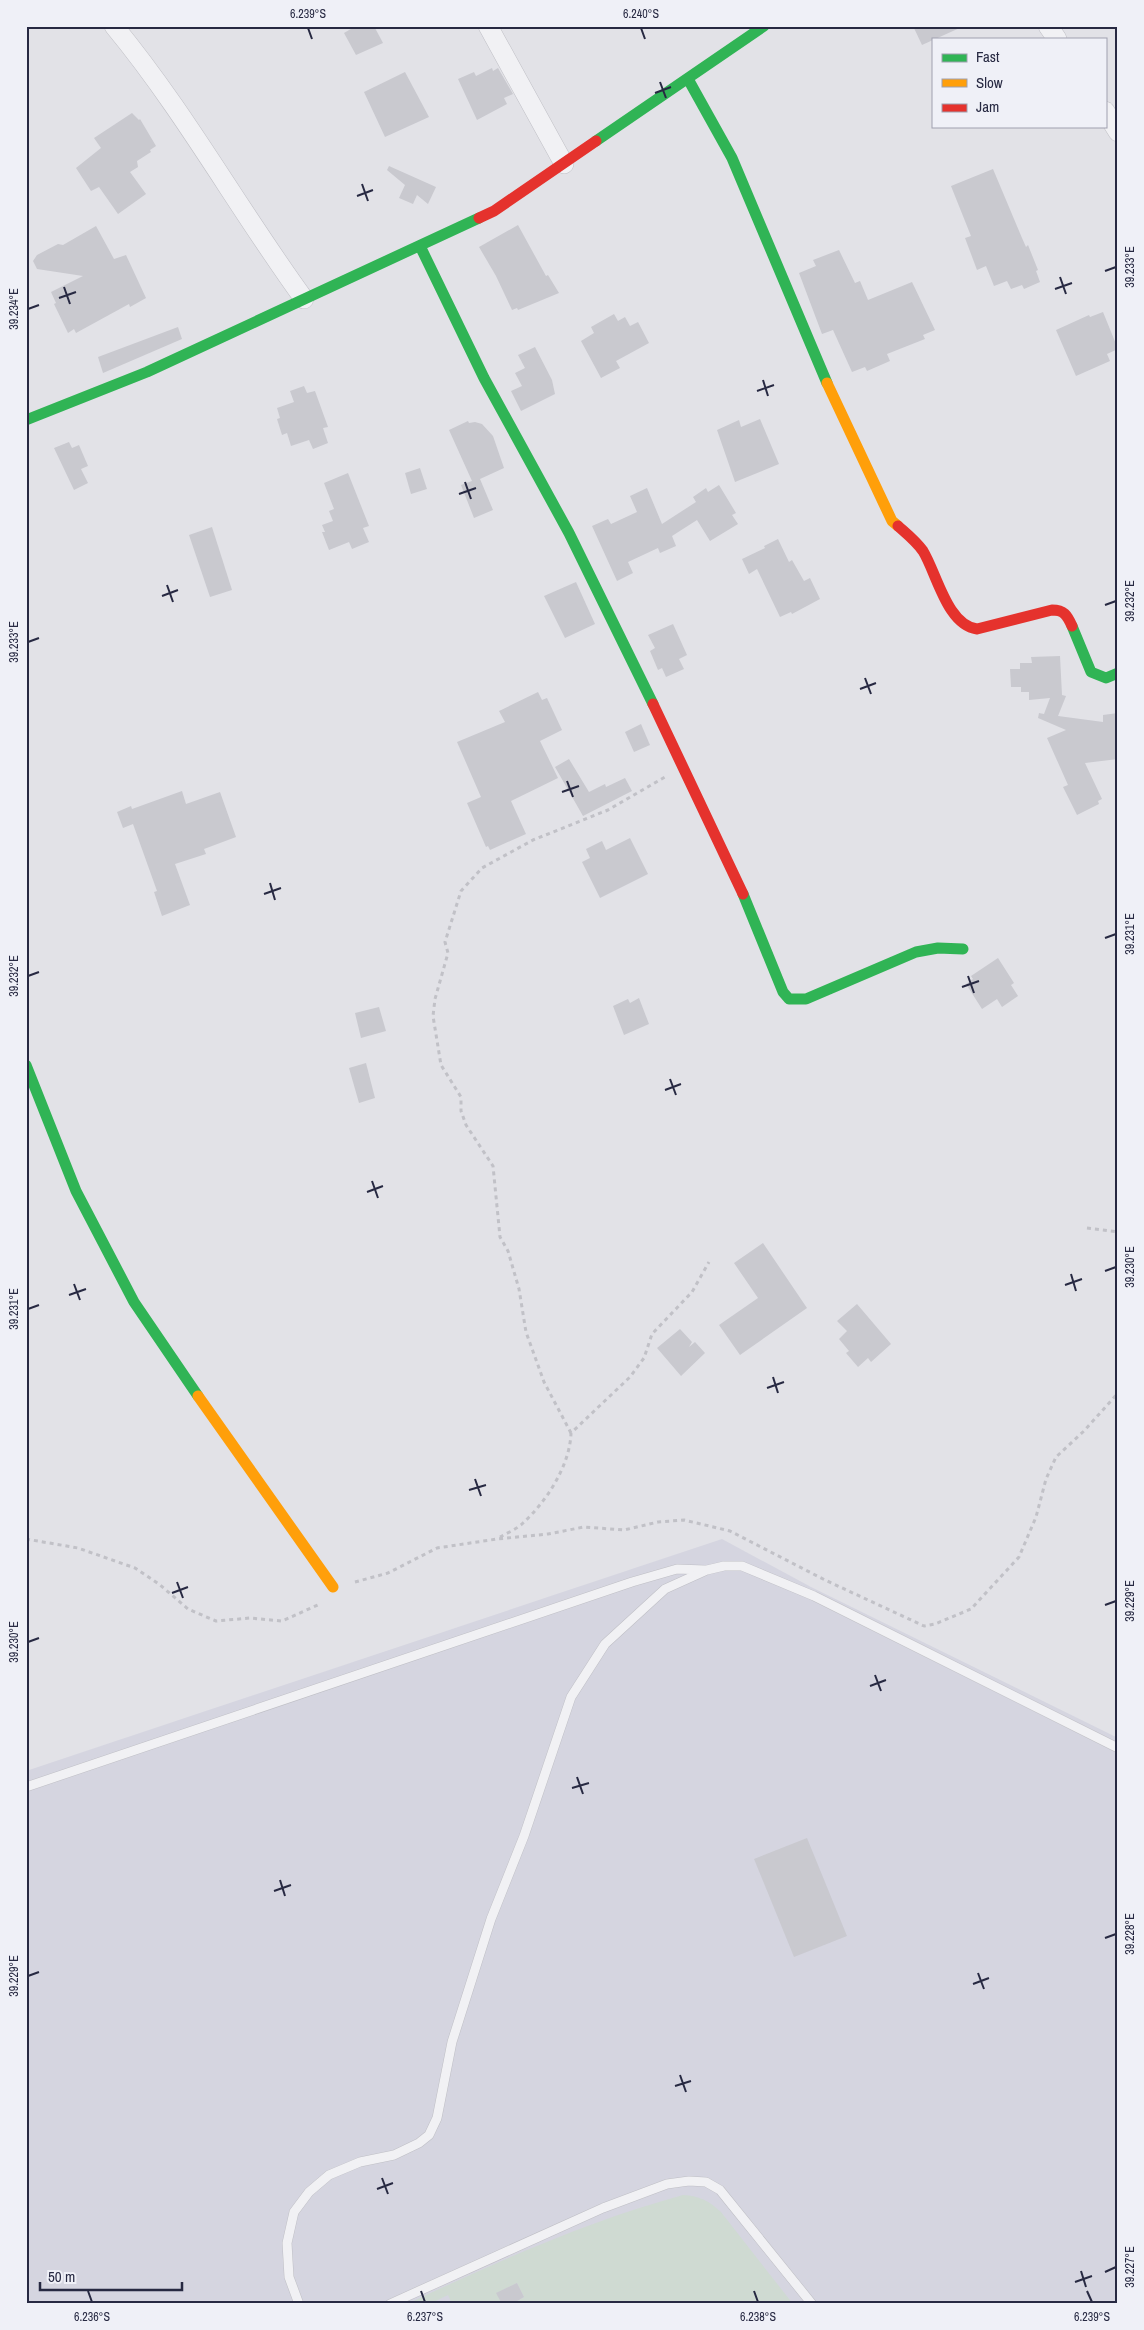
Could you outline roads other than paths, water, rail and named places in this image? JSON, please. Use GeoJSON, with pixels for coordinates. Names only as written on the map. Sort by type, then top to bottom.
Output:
{"type":"FeatureCollection","features":[{"type":"Feature","properties":{"kind":"street"},"geometry":{"type":"LineString","coordinates":[[114,26],[207,152],[271,254],[304,299]]}},
{"type":"Feature","properties":{"kind":"street"},"geometry":{"type":"LineString","coordinates":[[488,26],[564,164]]}},
{"type":"Feature","properties":{"kind":"street"},"geometry":{"type":"LineString","coordinates":[[26,420],[147,372],[494,211],[764,26]]}},
{"type":"Feature","properties":{"kind":"street"},"geometry":{"type":"LineString","coordinates":[[1048,26],[1056,38]]}},
{"type":"Feature","properties":{"kind":"street"},"geometry":{"type":"LineString","coordinates":[[688,79],[732,158],[820,369],[892,521],[914,540],[923,552],[955,617],[969,628],[977,629],[1052,610],[1060,610],[1067,615],[1091,672],[1106,678],[1118,673]]}},
{"type":"Feature","properties":{"kind":"street"},"geometry":{"type":"LineString","coordinates":[[1106,113],[1118,132]]}},
{"type":"Feature","properties":{"kind":"street"},"geometry":{"type":"LineString","coordinates":[[420,246],[484,378],[569,533],[682,765],[760,932],[776,978],[789,999],[806,1000],[916,952],[938,948],[963,949]]}},
{"type":"Feature","properties":{"kind":"street"},"geometry":{"type":"LineString","coordinates":[[26,1066],[76,1191],[134,1302],[245,1465],[334,1587]]}},
{"type":"Feature","properties":{"kind":"lane"},"geometry":{"type":"LineString","coordinates":[[299,2304],[289,2276],[287,2243],[294,2212],[304,2199],[329,2175],[360,2162],[394,2155],[420,2144],[429,2134],[437,2118],[455,2033],[491,1919],[524,1836],[571,1697],[605,1644],[665,1589],[707,1570],[724,1566],[742,1566],[814,1596],[1118,1748]]}},
{"type":"Feature","properties":{"kind":"lane"},"geometry":{"type":"LineString","coordinates":[[26,1788],[632,1582],[677,1569],[707,1570]]}},
{"type":"Feature","properties":{"kind":"lane"},"geometry":{"type":"LineString","coordinates":[[390,2304],[603,2208],[667,2184],[689,2180],[706,2182],[720,2190],[812,2304]]}}]}
